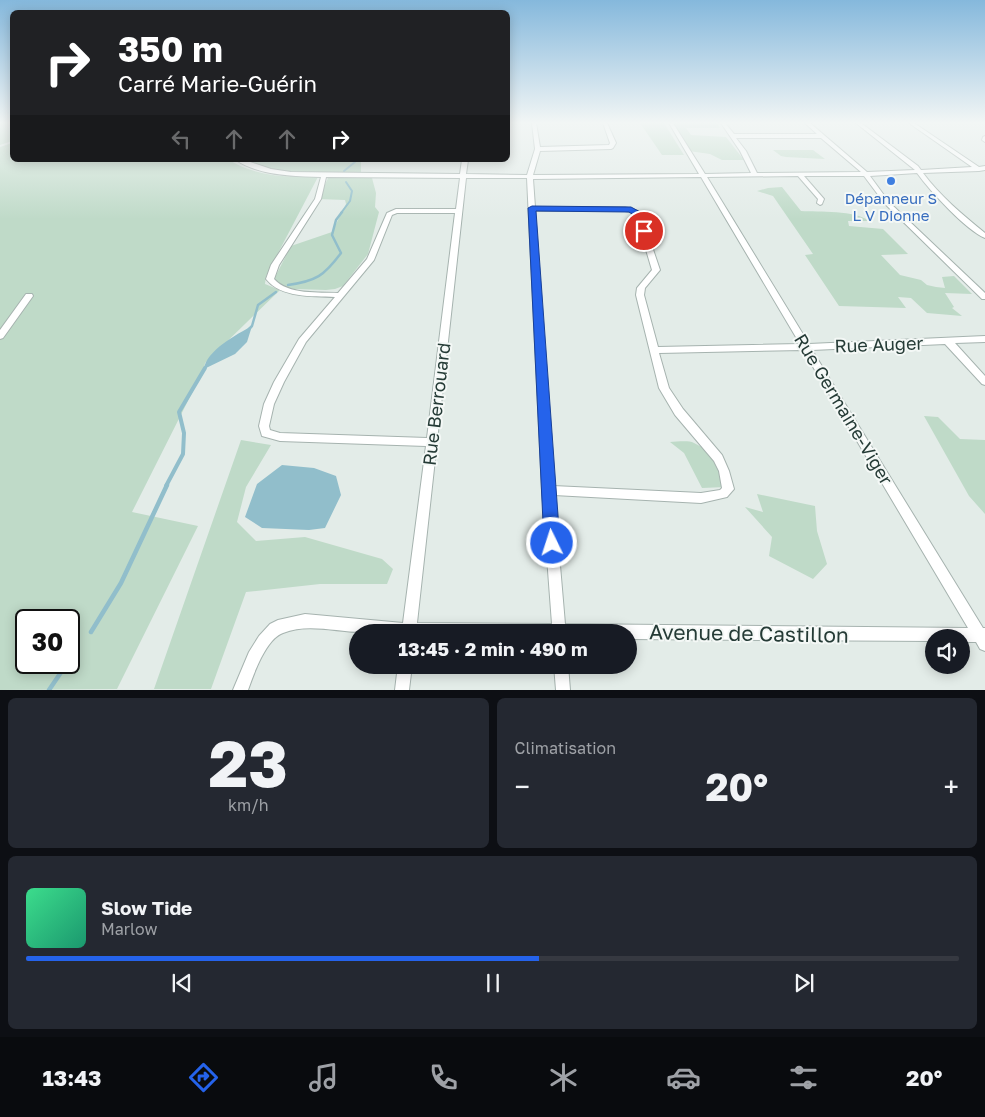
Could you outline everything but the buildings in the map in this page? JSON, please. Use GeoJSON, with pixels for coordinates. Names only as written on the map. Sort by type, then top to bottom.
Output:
{"type":"FeatureCollection","features":[{"type":"Feature","properties":{"kind":"street"},"geometry":{"type":"LineString","coordinates":[[536,155],[530,176],[548,490],[558,624]]}},
{"type":"Feature","properties":{"kind":"street"},"geometry":{"type":"LineString","coordinates":[[690,155],[703,175]]}},
{"type":"Feature","properties":{"kind":"street"},"geometry":{"type":"LineString","coordinates":[[744,155],[755,175]]}},
{"type":"Feature","properties":{"kind":"street"},"geometry":{"type":"LineString","coordinates":[[844,155],[866,174],[887,203],[985,296]]}},
{"type":"Feature","properties":{"kind":"street"},"geometry":{"type":"LineString","coordinates":[[899,155],[920,172],[960,216],[985,236]]}},
{"type":"Feature","properties":{"kind":"street"},"geometry":{"type":"LineString","coordinates":[[962,155],[982,168],[985,174]]}},
{"type":"Feature","properties":{"kind":"street"},"geometry":{"type":"LineString","coordinates":[[244,162],[264,171],[293,175],[800,175],[920,172],[982,168]]}},
{"type":"Feature","properties":{"kind":"street","name":"Rue Berrouard"},"geometry":{"type":"LineString","coordinates":[[410,624],[465,162]]}},
{"type":"Feature","properties":{"kind":"street"},"geometry":{"type":"LineString","coordinates":[[324,175],[318,199],[276,264],[270,279],[276,287],[287,290],[341,295]]}},
{"type":"Feature","properties":{"kind":"street","name":"Rue Germaine-Viger"},"geometry":{"type":"LineString","coordinates":[[703,175],[983,638]]}},
{"type":"Feature","properties":{"kind":"street"},"geometry":{"type":"LineString","coordinates":[[800,175],[821,199],[820,203]]}},
{"type":"Feature","properties":{"kind":"street"},"geometry":{"type":"LineString","coordinates":[[532,208],[625,209],[636,212],[639,215],[656,270],[642,288],[640,295],[664,388],[679,412],[718,458],[728,488],[723,494],[701,498],[548,490]]}},
{"type":"Feature","properties":{"kind":"street"},"geometry":{"type":"LineString","coordinates":[[432,442],[280,437],[266,433],[264,426],[269,404],[302,341],[370,260],[390,214],[396,211],[460,211]]}},
{"type":"Feature","properties":{"kind":"street"},"geometry":{"type":"LineString","coordinates":[[0,336],[29,296]]}},
{"type":"Feature","properties":{"kind":"street","name":"Rue Auger"},"geometry":{"type":"LineString","coordinates":[[654,350],[807,347],[985,339]]}},
{"type":"Feature","properties":{"kind":"street"},"geometry":{"type":"LineString","coordinates":[[948,341],[985,382]]}},
{"type":"Feature","properties":{"kind":"street","name":"Avenue de Castillon"},"geometry":{"type":"LineString","coordinates":[[240,690],[261,646],[274,630],[288,624],[305,621],[349,625]]}},
{"type":"Feature","properties":{"kind":"street","name":"Avenue de Castillon"},"geometry":{"type":"LineString","coordinates":[[637,633],[983,638]]}},
{"type":"Feature","properties":{"kind":"street"},"geometry":{"type":"LineString","coordinates":[[402,690],[404,674]]}},
{"type":"Feature","properties":{"kind":"street"},"geometry":{"type":"LineString","coordinates":[[562,674],[563,690]]}},
{"type":"Feature","properties":{"kind":"green space"},"geometry":{"type":"Polygon","coordinates":[[[0,155],[10,155],[10,162],[233,162],[250,170],[272,175],[296,177],[319,175],[266,276],[265,284],[280,290],[205,363],[204,369],[132,512],[198,526],[117,689],[0,690],[0,155]]]}},
{"type":"Feature","properties":{"kind":"green space"},"geometry":{"type":"Polygon","coordinates":[[[712,155],[740,155],[744,160],[722,160],[712,155]]]}},
{"type":"Feature","properties":{"kind":"green space"},"geometry":{"type":"Polygon","coordinates":[[[820,155],[825,159],[786,157],[781,156],[820,155]]]}},
{"type":"Feature","properties":{"kind":"green space"},"geometry":{"type":"Polygon","coordinates":[[[244,162],[361,162],[361,174],[264,171],[244,162]]]}},
{"type":"Feature","properties":{"kind":"green space"},"geometry":{"type":"Polygon","coordinates":[[[329,176],[372,178],[376,193],[375,207],[379,212],[368,254],[343,286],[335,289],[294,289],[276,285],[274,279],[291,246],[332,232],[346,204],[345,200],[318,199],[329,176]]]}},
{"type":"Feature","properties":{"kind":"green space"},"geometry":{"type":"Polygon","coordinates":[[[782,187],[801,211],[836,212],[855,215],[869,221],[848,221],[849,226],[883,229],[908,254],[881,255],[900,275],[921,280],[927,285],[945,288],[942,277],[954,276],[972,294],[945,293],[954,307],[952,308],[962,316],[927,313],[911,298],[898,297],[906,308],[839,306],[805,255],[813,254],[773,196],[757,191],[782,187]]]}},
{"type":"Feature","properties":{"kind":"green space"},"geometry":{"type":"Polygon","coordinates":[[[924,416],[938,417],[960,439],[985,440],[985,514],[969,496],[924,416]]]}},
{"type":"Feature","properties":{"kind":"green space"},"geometry":{"type":"Polygon","coordinates":[[[241,440],[271,445],[246,487],[237,522],[256,541],[305,537],[382,559],[393,569],[387,584],[320,584],[246,592],[211,689],[154,689],[241,440]]]}},
{"type":"Feature","properties":{"kind":"green space"},"geometry":{"type":"Polygon","coordinates":[[[686,441],[701,446],[711,456],[726,487],[702,488],[684,453],[670,442],[686,441]]]}},
{"type":"Feature","properties":{"kind":"green space"},"geometry":{"type":"Polygon","coordinates":[[[757,494],[815,506],[817,531],[827,564],[813,579],[769,556],[772,537],[745,507],[763,512],[757,494]]]}},
{"type":"Feature","properties":{"kind":"water"},"geometry":{"type":"Polygon","coordinates":[[[252,326],[247,342],[235,354],[204,369],[206,362],[216,350],[231,338],[252,326]]]}},
{"type":"Feature","properties":{"kind":"water"},"geometry":{"type":"Polygon","coordinates":[[[282,465],[314,468],[336,476],[341,495],[325,528],[309,530],[262,528],[245,517],[257,484],[282,465]]]}},
{"type":"Feature","properties":{"kind":"waterway"},"geometry":{"type":"LineString","coordinates":[[344,171],[355,162]]}},
{"type":"Feature","properties":{"kind":"waterway"},"geometry":{"type":"LineString","coordinates":[[341,213],[350,201],[352,191],[346,182]]}},
{"type":"Feature","properties":{"kind":"waterway"},"geometry":{"type":"LineString","coordinates":[[288,285],[306,282],[319,276],[341,253],[332,235],[336,220],[342,212]]}},
{"type":"Feature","properties":{"kind":"waterway"},"geometry":{"type":"LineString","coordinates":[[249,329],[252,326],[258,305],[276,292]]}},
{"type":"Feature","properties":{"kind":"waterway"},"geometry":{"type":"LineString","coordinates":[[166,486],[183,454],[184,433],[179,412],[205,368]]}},
{"type":"Feature","properties":{"kind":"waterway"},"geometry":{"type":"LineString","coordinates":[[91,632],[121,583],[167,485]]}},
{"type":"Feature","properties":{"kind":"waterway"},"geometry":{"type":"LineString","coordinates":[[49,690],[60,674]]}},
{"type":"Feature","properties":{"kind":"place","name":"Dépanneur S L V Dionne"},"geometry":{"type":"Point","coordinates":[891,181]}},
{"type":"Feature","properties":{"kind":"route"},"geometry":{"type":"LineString","coordinates":[[552,543],[532,208],[618,208],[631,210],[639,215],[644,231]]}}]}
